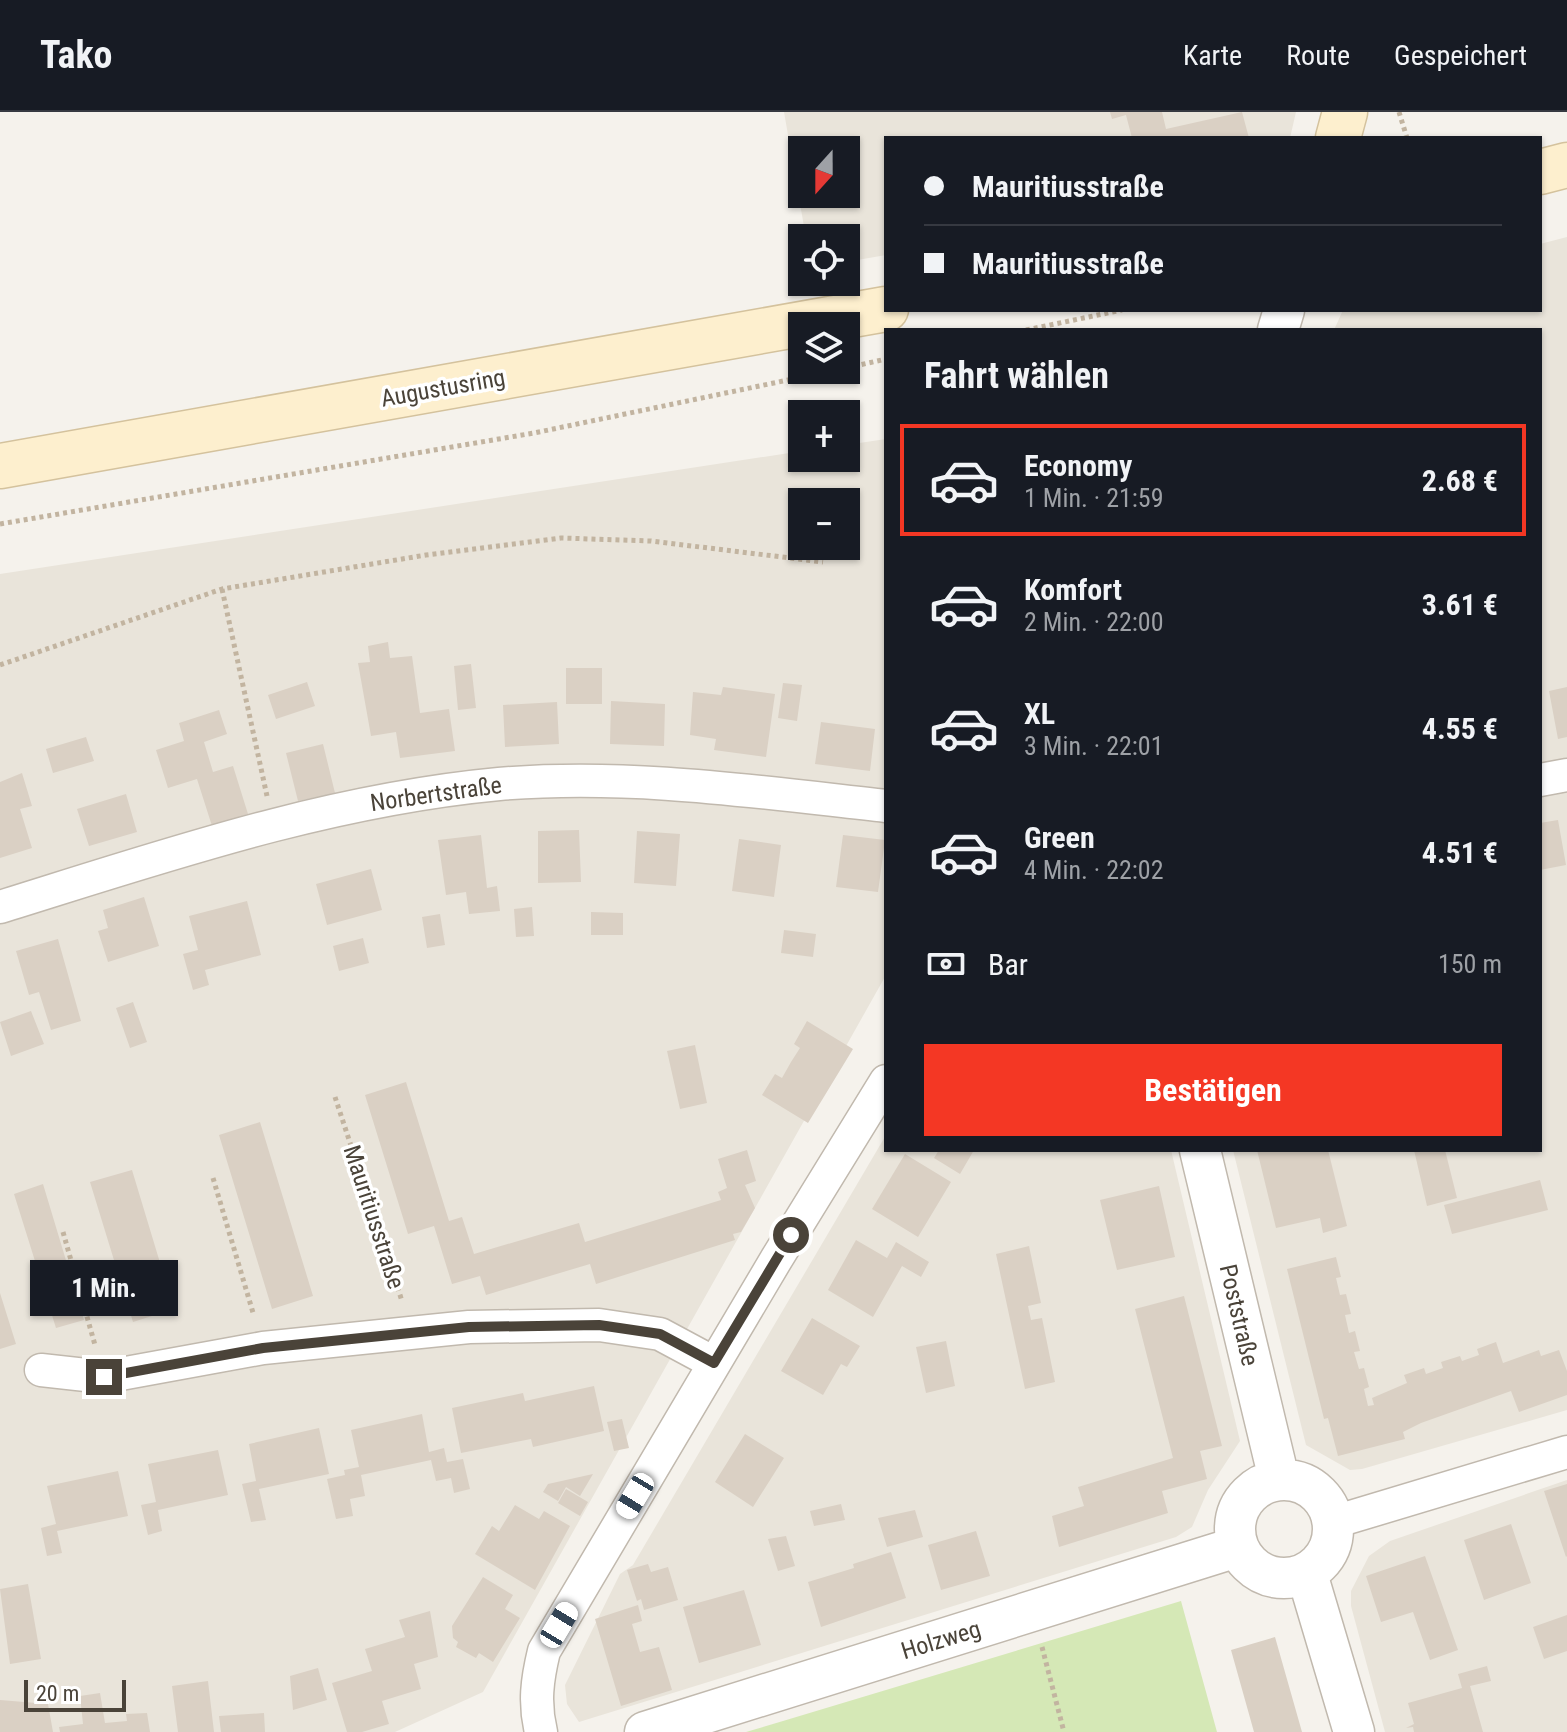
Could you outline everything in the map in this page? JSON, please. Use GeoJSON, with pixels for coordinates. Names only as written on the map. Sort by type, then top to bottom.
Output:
{"type":"FeatureCollection","features":[{"type":"Feature","properties":{"kind":"main road"},"geometry":{"type":"LineString","coordinates":[[1339,136],[1345,112]]}},
{"type":"Feature","properties":{"kind":"main road"},"geometry":{"type":"LineString","coordinates":[[1542,171],[1567,165]]}},
{"type":"Feature","properties":{"kind":"main road","name":"Augustusring"},"geometry":{"type":"LineString","coordinates":[[0,466],[884,309]]}},
{"type":"Feature","properties":{"kind":"street"},"geometry":{"type":"LineString","coordinates":[[1542,780],[1567,775]]}},
{"type":"Feature","properties":{"kind":"street","name":"Norbertstraße"},"geometry":{"type":"LineString","coordinates":[[0,907],[273,824],[382,799],[500,784],[585,781],[683,784],[884,806]]}},
{"type":"Feature","properties":{"kind":"street"},"geometry":{"type":"LineString","coordinates":[[541,1732],[536,1712],[536,1682],[544,1651],[884,1084]]}},
{"type":"Feature","properties":{"kind":"street","name":"Poststraße"},"geometry":{"type":"LineString","coordinates":[[1200,1152],[1279,1479]]}},
{"type":"Feature","properties":{"kind":"street"},"geometry":{"type":"LineString","coordinates":[[41,1370],[104,1377],[263,1348],[469,1327],[599,1325],[660,1334],[714,1363]]}},
{"type":"Feature","properties":{"kind":"street"},"geometry":{"type":"LineString","coordinates":[[1334,1522],[1567,1452]]}},
{"type":"Feature","properties":{"kind":"street"},"geometry":{"type":"LineString","coordinates":[[1279,1479],[1304,1483],[1324,1498],[1334,1522],[1333,1543],[1323,1561],[1307,1574],[1280,1579],[1254,1570],[1237,1547],[1235,1522],[1242,1503],[1256,1486],[1279,1479]]}},
{"type":"Feature","properties":{"kind":"street","name":"Holzweg"},"geometry":{"type":"LineString","coordinates":[[645,1732],[1237,1547]]}},
{"type":"Feature","properties":{"kind":"street"},"geometry":{"type":"LineString","coordinates":[[1307,1574],[1354,1732]]}},
{"type":"Feature","properties":{"kind":"path"},"geometry":{"type":"LineString","coordinates":[[1399,112],[1406,136]]}},
{"type":"Feature","properties":{"kind":"path"},"geometry":{"type":"LineString","coordinates":[[1036,328],[1112,312]]}},
{"type":"Feature","properties":{"kind":"path"},"geometry":{"type":"LineString","coordinates":[[860,365],[884,359]]}},
{"type":"Feature","properties":{"kind":"path"},"geometry":{"type":"LineString","coordinates":[[0,524],[534,433],[788,380]]}},
{"type":"Feature","properties":{"kind":"path"},"geometry":{"type":"LineString","coordinates":[[0,665],[222,589],[426,555],[561,538],[651,541],[823,562]]}},
{"type":"Feature","properties":{"kind":"path"},"geometry":{"type":"LineString","coordinates":[[222,589],[273,824]]}},
{"type":"Feature","properties":{"kind":"path","name":"Mauritiusstraße"},"geometry":{"type":"LineString","coordinates":[[335,1097],[398,1295],[423,1332]]}},
{"type":"Feature","properties":{"kind":"path"},"geometry":{"type":"LineString","coordinates":[[213,1178],[263,1348]]}},
{"type":"Feature","properties":{"kind":"path"},"geometry":{"type":"LineString","coordinates":[[63,1232],[104,1377]]}},
{"type":"Feature","properties":{"kind":"path"},"geometry":{"type":"LineString","coordinates":[[1042,1647],[1064,1732]]}},
{"type":"Feature","properties":{"kind":"shaded area"},"geometry":{"type":"Polygon","coordinates":[[[784,112],[1296,112],[1290,136],[884,136],[884,255],[860,260],[860,224],[804,224],[801,208],[860,208],[860,136],[788,136],[784,112]]]}},
{"type":"Feature","properties":{"kind":"shaded area"},"geometry":{"type":"Polygon","coordinates":[[[1567,237],[1567,759],[1542,764],[1542,328],[1335,328],[1342,312],[1542,312],[1542,243],[1567,237]]]}},
{"type":"Feature","properties":{"kind":"shaded area"},"geometry":{"type":"Polygon","coordinates":[[[884,439],[884,979],[483,1692],[395,1732],[0,1732],[0,574],[788,453],[788,472],[860,472],[860,443],[884,439]]]}},
{"type":"Feature","properties":{"kind":"shaded area"},"geometry":{"type":"Polygon","coordinates":[[[1567,792],[1567,1410],[1350,1470],[1306,1445],[1233,1152],[1542,1152],[1542,797],[1567,792]]]}},
{"type":"Feature","properties":{"kind":"shaded area"},"geometry":{"type":"Polygon","coordinates":[[[884,1138],[884,1152],[1171,1152],[1240,1441],[1208,1490],[1192,1527],[1176,1537],[579,1722],[567,1704],[565,1685],[620,1574],[633,1565],[884,1138]]]}},
{"type":"Feature","properties":{"kind":"shaded area"},"geometry":{"type":"Polygon","coordinates":[[[1567,1480],[1567,1732],[1385,1732],[1351,1606],[1351,1591],[1369,1556],[1390,1541],[1567,1480]]]}},
{"type":"Feature","properties":{"kind":"green space"},"geometry":{"type":"Polygon","coordinates":[[[1181,1601],[1217,1732],[746,1732],[783,1721],[1181,1601]]]}},
{"type":"Feature","properties":{"kind":"building"},"geometry":{"type":"Polygon","coordinates":[[[1110,112],[1162,112],[1166,129],[1242,112],[1248,136],[1131,136],[1126,115],[1112,119],[1110,112]]]}},
{"type":"Feature","properties":{"kind":"building"},"geometry":{"type":"Polygon","coordinates":[[[388,642],[390,658],[412,656],[420,713],[449,709],[455,751],[400,758],[396,732],[371,736],[358,663],[370,662],[368,646],[388,642]]]}},
{"type":"Feature","properties":{"kind":"building"},"geometry":{"type":"Polygon","coordinates":[[[471,664],[476,708],[458,710],[454,666],[471,664]]]}},
{"type":"Feature","properties":{"kind":"building"},"geometry":{"type":"Polygon","coordinates":[[[566,668],[602,668],[602,704],[566,704],[566,668]]]}},
{"type":"Feature","properties":{"kind":"building"},"geometry":{"type":"Polygon","coordinates":[[[307,682],[315,706],[276,719],[268,695],[307,682]]]}},
{"type":"Feature","properties":{"kind":"building"},"geometry":{"type":"Polygon","coordinates":[[[783,683],[802,685],[797,721],[778,718],[783,683]]]}},
{"type":"Feature","properties":{"kind":"building"},"geometry":{"type":"Polygon","coordinates":[[[723,687],[775,694],[766,757],[714,750],[716,739],[690,735],[693,692],[721,695],[723,687]]]}},
{"type":"Feature","properties":{"kind":"building"},"geometry":{"type":"Polygon","coordinates":[[[1567,687],[1567,737],[1558,739],[1549,691],[1567,687]]]}},
{"type":"Feature","properties":{"kind":"building"},"geometry":{"type":"Polygon","coordinates":[[[611,701],[665,704],[664,746],[610,744],[611,701]]]}},
{"type":"Feature","properties":{"kind":"building"},"geometry":{"type":"Polygon","coordinates":[[[557,702],[559,744],[505,747],[503,705],[557,702]]]}},
{"type":"Feature","properties":{"kind":"building"},"geometry":{"type":"Polygon","coordinates":[[[219,710],[227,734],[204,742],[213,772],[233,766],[248,814],[212,826],[197,779],[168,788],[156,750],[184,741],[179,723],[219,710]]]}},
{"type":"Feature","properties":{"kind":"building"},"geometry":{"type":"Polygon","coordinates":[[[821,722],[875,729],[870,771],[815,764],[821,722]]]}},
{"type":"Feature","properties":{"kind":"building"},"geometry":{"type":"Polygon","coordinates":[[[86,737],[94,761],[53,773],[46,749],[86,737]]]}},
{"type":"Feature","properties":{"kind":"building"},"geometry":{"type":"Polygon","coordinates":[[[323,744],[335,793],[298,801],[286,753],[323,744]]]}},
{"type":"Feature","properties":{"kind":"building"},"geometry":{"type":"Polygon","coordinates":[[[22,773],[32,806],[20,809],[32,848],[0,858],[0,782],[22,773]]]}},
{"type":"Feature","properties":{"kind":"building"},"geometry":{"type":"Polygon","coordinates":[[[126,794],[137,832],[89,846],[77,809],[126,794]]]}},
{"type":"Feature","properties":{"kind":"building"},"geometry":{"type":"Polygon","coordinates":[[[1558,820],[1566,865],[1542,870],[1542,823],[1558,820]]]}},
{"type":"Feature","properties":{"kind":"building"},"geometry":{"type":"Polygon","coordinates":[[[579,830],[581,882],[538,883],[538,831],[579,830]]]}},
{"type":"Feature","properties":{"kind":"building"},"geometry":{"type":"Polygon","coordinates":[[[637,831],[680,834],[676,886],[634,883],[637,831]]]}},
{"type":"Feature","properties":{"kind":"building"},"geometry":{"type":"Polygon","coordinates":[[[481,835],[487,888],[497,886],[500,911],[469,914],[466,892],[446,895],[438,840],[481,835]]]}},
{"type":"Feature","properties":{"kind":"building"},"geometry":{"type":"Polygon","coordinates":[[[843,835],[884,840],[878,892],[836,887],[843,835]]]}},
{"type":"Feature","properties":{"kind":"building"},"geometry":{"type":"Polygon","coordinates":[[[739,839],[781,845],[774,897],[732,891],[739,839]]]}},
{"type":"Feature","properties":{"kind":"building"},"geometry":{"type":"Polygon","coordinates":[[[371,869],[382,910],[327,925],[316,884],[371,869]]]}},
{"type":"Feature","properties":{"kind":"building"},"geometry":{"type":"Polygon","coordinates":[[[144,897],[159,946],[108,962],[98,931],[108,928],[103,910],[144,897]]]}},
{"type":"Feature","properties":{"kind":"building"},"geometry":{"type":"Polygon","coordinates":[[[247,901],[261,955],[205,970],[209,985],[193,990],[183,954],[198,950],[189,916],[247,901]]]}},
{"type":"Feature","properties":{"kind":"building"},"geometry":{"type":"Polygon","coordinates":[[[532,907],[534,936],[516,937],[514,909],[532,907]]]}},
{"type":"Feature","properties":{"kind":"building"},"geometry":{"type":"Polygon","coordinates":[[[591,912],[623,913],[623,935],[591,935],[591,912]]]}},
{"type":"Feature","properties":{"kind":"building"},"geometry":{"type":"Polygon","coordinates":[[[440,914],[445,945],[427,948],[422,917],[440,914]]]}},
{"type":"Feature","properties":{"kind":"building"},"geometry":{"type":"Polygon","coordinates":[[[784,930],[816,934],[813,957],[781,953],[784,930]]]}},
{"type":"Feature","properties":{"kind":"building"},"geometry":{"type":"Polygon","coordinates":[[[363,938],[369,963],[339,971],[333,946],[363,938]]]}},
{"type":"Feature","properties":{"kind":"building"},"geometry":{"type":"Polygon","coordinates":[[[58,939],[81,1021],[51,1030],[39,992],[29,995],[16,951],[58,939]]]}},
{"type":"Feature","properties":{"kind":"building"},"geometry":{"type":"Polygon","coordinates":[[[133,1002],[147,1042],[130,1048],[116,1008],[133,1002]]]}},
{"type":"Feature","properties":{"kind":"building"},"geometry":{"type":"Polygon","coordinates":[[[31,1011],[44,1044],[11,1056],[0,1022],[31,1011]]]}},
{"type":"Feature","properties":{"kind":"building"},"geometry":{"type":"Polygon","coordinates":[[[807,1021],[853,1049],[808,1123],[762,1095],[775,1074],[782,1078],[800,1048],[794,1044],[807,1021]]]}},
{"type":"Feature","properties":{"kind":"building"},"geometry":{"type":"Polygon","coordinates":[[[695,1045],[707,1103],[680,1109],[667,1051],[695,1045]]]}},
{"type":"Feature","properties":{"kind":"building"},"geometry":{"type":"Polygon","coordinates":[[[406,1082],[449,1221],[462,1217],[474,1254],[579,1223],[585,1242],[721,1200],[718,1192],[727,1188],[718,1159],[747,1150],[756,1181],[745,1185],[755,1208],[741,1232],[733,1234],[735,1240],[596,1284],[590,1264],[486,1295],[480,1276],[452,1284],[434,1226],[408,1234],[365,1095],[406,1082]]]}},
{"type":"Feature","properties":{"kind":"building"},"geometry":{"type":"Polygon","coordinates":[[[260,1122],[313,1296],[272,1309],[219,1135],[260,1122]]]}},
{"type":"Feature","properties":{"kind":"building"},"geometry":{"type":"Polygon","coordinates":[[[938,1152],[973,1152],[960,1174],[934,1158],[938,1152]]]}},
{"type":"Feature","properties":{"kind":"building"},"geometry":{"type":"Polygon","coordinates":[[[1257,1152],[1328,1152],[1347,1226],[1323,1233],[1320,1218],[1276,1228],[1257,1152]]]}},
{"type":"Feature","properties":{"kind":"building"},"geometry":{"type":"Polygon","coordinates":[[[1414,1152],[1446,1152],[1457,1198],[1427,1206],[1414,1152]]]}},
{"type":"Feature","properties":{"kind":"building"},"geometry":{"type":"Polygon","coordinates":[[[905,1154],[951,1182],[918,1237],[872,1209],[905,1154]]]}},
{"type":"Feature","properties":{"kind":"building"},"geometry":{"type":"Polygon","coordinates":[[[132,1170],[174,1309],[133,1322],[90,1182],[132,1170]]]}},
{"type":"Feature","properties":{"kind":"building"},"geometry":{"type":"Polygon","coordinates":[[[1540,1180],[1548,1210],[1452,1234],[1444,1205],[1540,1180]]]}},
{"type":"Feature","properties":{"kind":"building"},"geometry":{"type":"Polygon","coordinates":[[[43,1184],[84,1320],[56,1328],[14,1194],[43,1184]]]}},
{"type":"Feature","properties":{"kind":"building"},"geometry":{"type":"Polygon","coordinates":[[[1159,1186],[1175,1257],[1117,1270],[1100,1200],[1159,1186]]]}},
{"type":"Feature","properties":{"kind":"building"},"geometry":{"type":"Polygon","coordinates":[[[856,1240],[887,1258],[896,1242],[929,1262],[921,1277],[902,1266],[873,1317],[828,1290],[856,1240]]]}},
{"type":"Feature","properties":{"kind":"building"},"geometry":{"type":"Polygon","coordinates":[[[1029,1246],[1041,1303],[1028,1306],[1031,1320],[1042,1318],[1055,1382],[1025,1389],[996,1254],[1029,1246]]]}},
{"type":"Feature","properties":{"kind":"building"},"geometry":{"type":"Polygon","coordinates":[[[1336,1257],[1341,1277],[1336,1278],[1340,1295],[1346,1294],[1351,1314],[1345,1315],[1349,1333],[1355,1331],[1360,1351],[1354,1352],[1359,1369],[1364,1368],[1369,1387],[1364,1389],[1368,1406],[1374,1405],[1372,1398],[1407,1383],[1404,1375],[1424,1368],[1426,1374],[1443,1368],[1441,1362],[1460,1356],[1462,1361],[1479,1355],[1477,1349],[1496,1342],[1503,1363],[1539,1350],[1541,1356],[1559,1350],[1567,1371],[1567,1395],[1519,1412],[1511,1391],[1421,1423],[1403,1432],[1405,1439],[1338,1456],[1328,1418],[1324,1419],[1287,1269],[1336,1257]]]}},
{"type":"Feature","properties":{"kind":"building"},"geometry":{"type":"Polygon","coordinates":[[[0,1293],[16,1344],[0,1349],[0,1293]]]}},
{"type":"Feature","properties":{"kind":"building"},"geometry":{"type":"Polygon","coordinates":[[[1184,1296],[1222,1446],[1200,1451],[1207,1479],[1162,1491],[1168,1513],[1059,1547],[1052,1516],[1084,1506],[1078,1487],[1173,1458],[1135,1309],[1184,1296]]]}},
{"type":"Feature","properties":{"kind":"building"},"geometry":{"type":"Polygon","coordinates":[[[812,1318],[860,1346],[847,1367],[841,1364],[823,1395],[781,1371],[812,1318]]]}},
{"type":"Feature","properties":{"kind":"building"},"geometry":{"type":"Polygon","coordinates":[[[946,1341],[955,1386],[926,1393],[916,1347],[946,1341]]]}},
{"type":"Feature","properties":{"kind":"building"},"geometry":{"type":"Polygon","coordinates":[[[594,1386],[604,1431],[533,1447],[531,1439],[461,1453],[452,1408],[523,1393],[525,1401],[594,1386]]]}},
{"type":"Feature","properties":{"kind":"building"},"geometry":{"type":"Polygon","coordinates":[[[422,1414],[429,1452],[444,1448],[447,1462],[463,1459],[470,1489],[454,1493],[451,1478],[436,1481],[431,1460],[361,1475],[365,1496],[350,1499],[353,1516],[336,1519],[327,1479],[345,1475],[344,1470],[359,1467],[351,1430],[422,1414]]]}},
{"type":"Feature","properties":{"kind":"building"},"geometry":{"type":"Polygon","coordinates":[[[622,1419],[629,1448],[614,1451],[607,1422],[622,1419]]]}},
{"type":"Feature","properties":{"kind":"building"},"geometry":{"type":"Polygon","coordinates":[[[319,1428],[329,1474],[259,1489],[266,1520],[251,1522],[242,1484],[256,1481],[249,1444],[319,1428]]]}},
{"type":"Feature","properties":{"kind":"building"},"geometry":{"type":"Polygon","coordinates":[[[745,1434],[784,1458],[753,1507],[715,1482],[745,1434]]]}},
{"type":"Feature","properties":{"kind":"building"},"geometry":{"type":"Polygon","coordinates":[[[218,1450],[228,1495],[158,1510],[162,1531],[148,1535],[141,1505],[156,1502],[148,1464],[218,1450]]]}},
{"type":"Feature","properties":{"kind":"building"},"geometry":{"type":"Polygon","coordinates":[[[118,1471],[128,1516],[57,1531],[62,1553],[47,1556],[41,1528],[56,1524],[47,1486],[118,1471]]]}},
{"type":"Feature","properties":{"kind":"building"},"geometry":{"type":"Polygon","coordinates":[[[593,1474],[580,1496],[566,1487],[558,1501],[543,1492],[548,1484],[593,1474]]]}},
{"type":"Feature","properties":{"kind":"building"},"geometry":{"type":"Polygon","coordinates":[[[1567,1484],[1567,1556],[1566,1557],[1544,1491],[1567,1484]]]}},
{"type":"Feature","properties":{"kind":"building"},"geometry":{"type":"Polygon","coordinates":[[[566,1489],[588,1502],[580,1516],[558,1503],[566,1489]]]}},
{"type":"Feature","properties":{"kind":"building"},"geometry":{"type":"Polygon","coordinates":[[[841,1504],[845,1520],[814,1526],[810,1511],[841,1504]]]}},
{"type":"Feature","properties":{"kind":"building"},"geometry":{"type":"Polygon","coordinates":[[[515,1505],[539,1519],[544,1511],[570,1526],[535,1590],[475,1554],[492,1526],[499,1531],[515,1505]]]}},
{"type":"Feature","properties":{"kind":"building"},"geometry":{"type":"Polygon","coordinates":[[[915,1510],[923,1537],[887,1547],[878,1518],[915,1510]]]}},
{"type":"Feature","properties":{"kind":"building"},"geometry":{"type":"Polygon","coordinates":[[[1511,1524],[1531,1583],[1484,1600],[1464,1540],[1511,1524]]]}},
{"type":"Feature","properties":{"kind":"building"},"geometry":{"type":"Polygon","coordinates":[[[976,1531],[990,1576],[941,1590],[928,1545],[976,1531]]]}},
{"type":"Feature","properties":{"kind":"building"},"geometry":{"type":"Polygon","coordinates":[[[786,1536],[795,1566],[778,1571],[768,1539],[786,1536]]]}},
{"type":"Feature","properties":{"kind":"building"},"geometry":{"type":"Polygon","coordinates":[[[891,1552],[906,1598],[821,1627],[808,1582],[854,1568],[853,1564],[891,1552]]]}},
{"type":"Feature","properties":{"kind":"building"},"geometry":{"type":"Polygon","coordinates":[[[1425,1556],[1458,1650],[1430,1660],[1413,1612],[1381,1622],[1366,1576],[1425,1556]]]}},
{"type":"Feature","properties":{"kind":"building"},"geometry":{"type":"Polygon","coordinates":[[[648,1564],[651,1572],[668,1567],[678,1600],[644,1610],[641,1599],[637,1601],[627,1570],[648,1564]]]}},
{"type":"Feature","properties":{"kind":"building"},"geometry":{"type":"Polygon","coordinates":[[[483,1577],[513,1595],[505,1609],[520,1618],[493,1662],[479,1653],[476,1658],[456,1647],[458,1642],[453,1638],[452,1626],[483,1577]]]}},
{"type":"Feature","properties":{"kind":"building"},"geometry":{"type":"Polygon","coordinates":[[[28,1584],[41,1659],[10,1664],[0,1589],[28,1584]]]}},
{"type":"Feature","properties":{"kind":"building"},"geometry":{"type":"Polygon","coordinates":[[[744,1590],[761,1645],[699,1663],[683,1607],[744,1590]]]}},
{"type":"Feature","properties":{"kind":"building"},"geometry":{"type":"Polygon","coordinates":[[[638,1605],[642,1621],[632,1624],[640,1652],[659,1647],[672,1690],[621,1706],[595,1619],[638,1605]]]}},
{"type":"Feature","properties":{"kind":"building"},"geometry":{"type":"Polygon","coordinates":[[[430,1611],[438,1657],[414,1664],[421,1689],[382,1701],[389,1724],[362,1732],[347,1732],[332,1683],[372,1671],[365,1649],[405,1637],[399,1620],[430,1611]]]}},
{"type":"Feature","properties":{"kind":"building"},"geometry":{"type":"Polygon","coordinates":[[[1567,1615],[1567,1651],[1544,1659],[1533,1627],[1567,1615]]]}},
{"type":"Feature","properties":{"kind":"building"},"geometry":{"type":"Polygon","coordinates":[[[1275,1637],[1302,1732],[1254,1732],[1231,1650],[1275,1637]]]}},
{"type":"Feature","properties":{"kind":"building"},"geometry":{"type":"Polygon","coordinates":[[[1487,1666],[1491,1681],[1470,1686],[1483,1732],[1414,1732],[1413,1727],[1406,1728],[1414,1724],[1408,1703],[1462,1688],[1458,1674],[1487,1666]]]}},
{"type":"Feature","properties":{"kind":"building"},"geometry":{"type":"Polygon","coordinates":[[[318,1668],[327,1700],[293,1710],[290,1676],[318,1668]]]}},
{"type":"Feature","properties":{"kind":"building"},"geometry":{"type":"Polygon","coordinates":[[[208,1681],[214,1732],[178,1732],[172,1686],[208,1681]]]}},
{"type":"Feature","properties":{"kind":"building"},"geometry":{"type":"Polygon","coordinates":[[[100,1693],[105,1723],[127,1721],[126,1714],[147,1713],[150,1732],[60,1732],[59,1727],[83,1724],[80,1696],[100,1693]]]}},
{"type":"Feature","properties":{"kind":"building"},"geometry":{"type":"Polygon","coordinates":[[[0,1700],[48,1704],[53,1732],[0,1732],[0,1700]]]}},
{"type":"Feature","properties":{"kind":"building"},"geometry":{"type":"Polygon","coordinates":[[[264,1713],[265,1732],[221,1732],[219,1716],[264,1713]]]}},
{"type":"Feature","properties":{"kind":"route"},"geometry":{"type":"LineString","coordinates":[[104,1377],[263,1348],[469,1327],[599,1325],[660,1334],[714,1363],[791,1235]]}}]}
